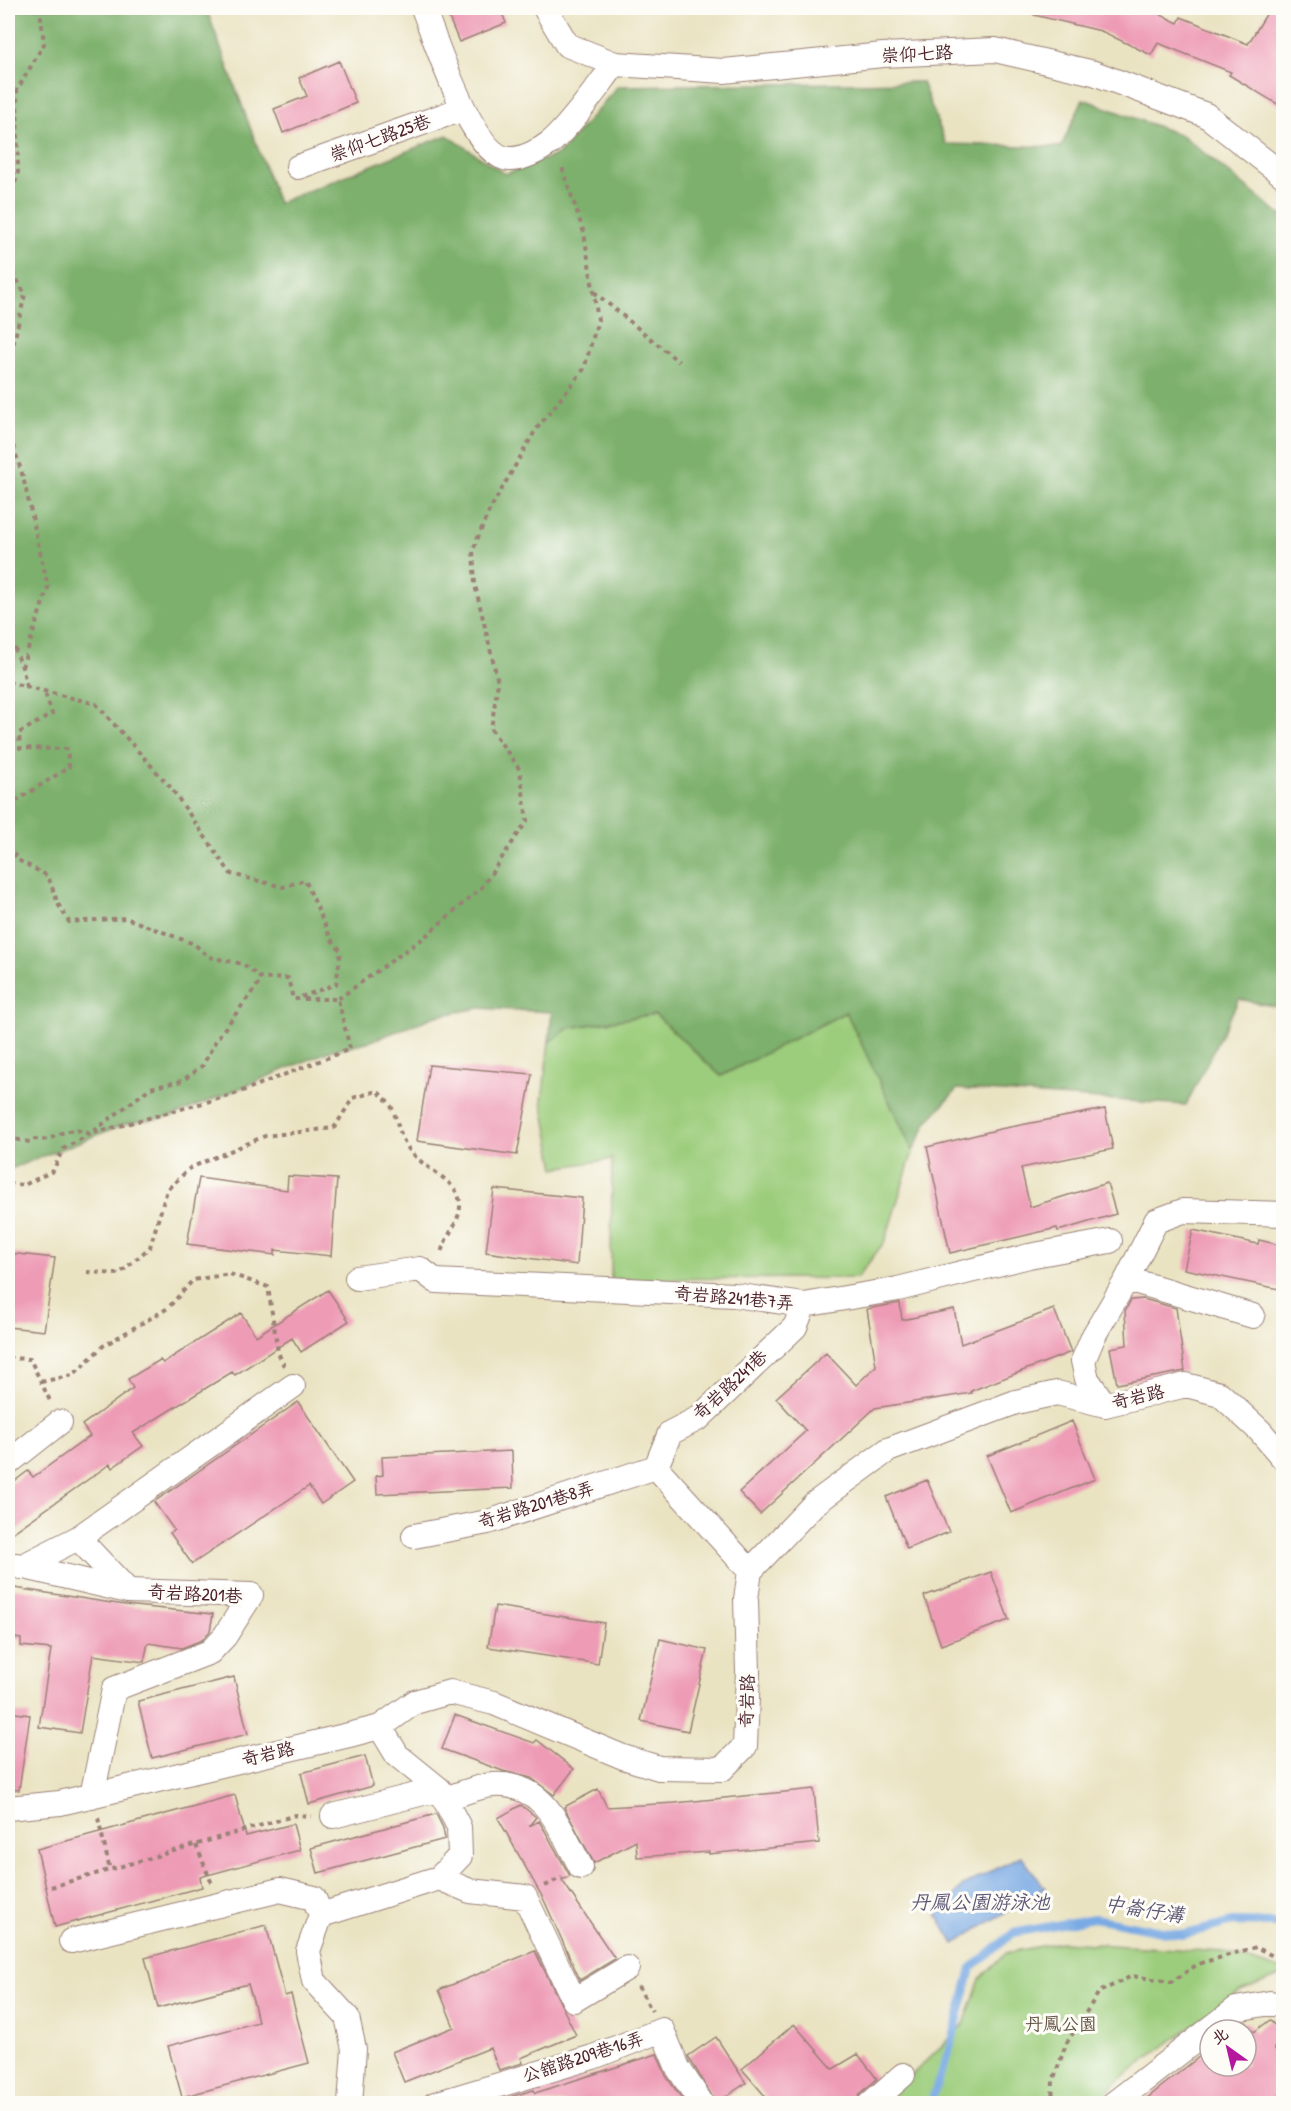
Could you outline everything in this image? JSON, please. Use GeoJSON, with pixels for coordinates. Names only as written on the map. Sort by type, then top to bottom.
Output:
{"type":"FeatureCollection","features":[{"type":"Feature","properties":{"kind":"street"},"geometry":{"type":"LineString","coordinates":[[423,8],[462,109],[496,154],[508,159],[529,155],[551,142],[615,64]]}},
{"type":"Feature","properties":{"kind":"street","name":"崇仰七路"},"geometry":{"type":"LineString","coordinates":[[545,8],[567,45],[615,64],[724,71],[883,55],[995,50],[1094,73],[1206,115],[1284,176]]}},
{"type":"Feature","properties":{"kind":"street","name":"崇仰七路25巷"},"geometry":{"type":"LineString","coordinates":[[298,167],[462,109]]}},
{"type":"Feature","properties":{"kind":"street"},"geometry":{"type":"LineString","coordinates":[[1105,1405],[1087,1379],[1083,1361],[1094,1335],[1127,1279],[1156,1221],[1183,1211],[1284,1214]]}},
{"type":"Feature","properties":{"kind":"street","name":"奇岩路241巷7弄"},"geometry":{"type":"LineString","coordinates":[[357,1278],[420,1269],[436,1281],[734,1295],[804,1305],[898,1289],[1029,1256],[1110,1241]]}},
{"type":"Feature","properties":{"kind":"street"},"geometry":{"type":"LineString","coordinates":[[1127,1279],[1253,1316]]}},
{"type":"Feature","properties":{"kind":"street","name":"奇岩路241巷"},"geometry":{"type":"LineString","coordinates":[[656,1467],[670,1433],[699,1418],[795,1327],[804,1305]]}},
{"type":"Feature","properties":{"kind":"street"},"geometry":{"type":"LineString","coordinates":[[14,1565],[78,1538],[293,1386]]}},
{"type":"Feature","properties":{"kind":"street","name":"奇岩路"},"geometry":{"type":"LineString","coordinates":[[8,1808],[60,1803],[94,1804],[380,1727],[415,1702],[450,1692],[494,1703],[623,1757],[659,1768],[722,1769],[745,1746],[748,1672],[746,1599],[750,1572],[814,1504],[888,1450],[1016,1402],[1057,1393],[1105,1405],[1186,1386],[1220,1394],[1260,1431],[1284,1459]]}},
{"type":"Feature","properties":{"kind":"street"},"geometry":{"type":"LineString","coordinates":[[8,1463],[60,1422]]}},
{"type":"Feature","properties":{"kind":"street"},"geometry":{"type":"LineString","coordinates":[[656,1467],[750,1572]]}},
{"type":"Feature","properties":{"kind":"street","name":"奇岩路201巷8弄"},"geometry":{"type":"LineString","coordinates":[[414,1536],[488,1522],[656,1467]]}},
{"type":"Feature","properties":{"kind":"street"},"geometry":{"type":"LineString","coordinates":[[78,1538],[128,1591]]}},
{"type":"Feature","properties":{"kind":"street","name":"奇岩路201巷"},"geometry":{"type":"LineString","coordinates":[[14,1565],[128,1591],[251,1595],[225,1636],[210,1652],[114,1689],[94,1804]]}},
{"type":"Feature","properties":{"kind":"street"},"geometry":{"type":"LineString","coordinates":[[321,1915],[439,1878],[460,1856],[459,1827],[441,1794],[397,1755],[380,1727]]}},
{"type":"Feature","properties":{"kind":"street"},"geometry":{"type":"LineString","coordinates":[[333,1816],[491,1785],[525,1788],[549,1809],[582,1867]]}},
{"type":"Feature","properties":{"kind":"street"},"geometry":{"type":"LineString","coordinates":[[439,1878],[470,1891],[525,1897],[574,2000],[627,1968]]}},
{"type":"Feature","properties":{"kind":"street"},"geometry":{"type":"LineString","coordinates":[[71,1941],[280,1890],[314,1898],[321,1915],[309,1951],[314,1982],[347,2017],[354,2049],[350,2103]]}},
{"type":"Feature","properties":{"kind":"street"},"geometry":{"type":"LineString","coordinates":[[1113,2103],[1236,2009],[1270,2002],[1284,2006]]}},
{"type":"Feature","properties":{"kind":"street","name":"公舘路209巷16弄"},"geometry":{"type":"LineString","coordinates":[[435,2103],[593,2057],[662,2030],[678,2068],[702,2103]]}},
{"type":"Feature","properties":{"kind":"street"},"geometry":{"type":"LineString","coordinates":[[870,2103],[903,2075]]}},
{"type":"Feature","properties":{"kind":"path"},"geometry":{"type":"LineString","coordinates":[[8,209],[18,172],[17,90],[44,44],[40,8]]}},
{"type":"Feature","properties":{"kind":"path"},"geometry":{"type":"LineString","coordinates":[[8,846],[18,860],[48,876],[58,904],[69,922],[126,918],[194,944],[209,957],[243,964],[262,979],[288,978],[293,999],[338,999],[422,939],[482,887],[527,821],[520,770],[491,729],[498,682],[475,585],[473,550],[486,515],[535,431],[584,369],[598,320],[584,233],[569,182],[551,142]]}},
{"type":"Feature","properties":{"kind":"path"},"geometry":{"type":"LineString","coordinates":[[8,264],[25,294],[8,368]]}},
{"type":"Feature","properties":{"kind":"path"},"geometry":{"type":"LineString","coordinates":[[593,291],[679,362]]}},
{"type":"Feature","properties":{"kind":"path"},"geometry":{"type":"LineString","coordinates":[[8,429],[23,477],[48,587],[22,667]]}},
{"type":"Feature","properties":{"kind":"path"},"geometry":{"type":"LineString","coordinates":[[8,631],[22,667],[27,688]]}},
{"type":"Feature","properties":{"kind":"path"},"geometry":{"type":"LineString","coordinates":[[8,682],[96,704],[171,788],[231,874],[283,887],[305,880],[331,939],[341,951],[336,984],[297,999]]}},
{"type":"Feature","properties":{"kind":"path"},"geometry":{"type":"LineString","coordinates":[[8,806],[69,766],[67,750],[20,748],[19,733],[52,714],[45,693]]}},
{"type":"Feature","properties":{"kind":"path"},"geometry":{"type":"LineString","coordinates":[[8,1184],[24,1185],[53,1170],[63,1149],[90,1134],[150,1088],[182,1081],[203,1065],[216,1040],[262,979]]}},
{"type":"Feature","properties":{"kind":"path"},"geometry":{"type":"LineString","coordinates":[[8,1138],[30,1142],[35,1139],[44,1141],[63,1131],[77,1128],[90,1134],[232,1095],[350,1049],[338,999]]}},
{"type":"Feature","properties":{"kind":"path"},"geometry":{"type":"LineString","coordinates":[[87,1272],[119,1274],[150,1247],[167,1190],[190,1168],[265,1136],[334,1128],[353,1098],[377,1091],[392,1107],[398,1133],[415,1157],[448,1183],[459,1198],[458,1217],[443,1244],[436,1281]]}},
{"type":"Feature","properties":{"kind":"path"},"geometry":{"type":"LineString","coordinates":[[41,1382],[73,1375],[104,1346],[168,1308],[193,1280],[230,1274],[268,1287],[278,1352],[293,1386]]}},
{"type":"Feature","properties":{"kind":"path"},"geometry":{"type":"LineString","coordinates":[[8,1358],[30,1359],[60,1422]]}},
{"type":"Feature","properties":{"kind":"path"},"geometry":{"type":"LineString","coordinates":[[94,1804],[110,1870]]}},
{"type":"Feature","properties":{"kind":"path"},"geometry":{"type":"LineString","coordinates":[[51,1887],[296,1815],[333,1816]]}},
{"type":"Feature","properties":{"kind":"path"},"geometry":{"type":"LineString","coordinates":[[525,1897],[582,1867]]}},
{"type":"Feature","properties":{"kind":"path"},"geometry":{"type":"LineString","coordinates":[[1052,2103],[1053,2081],[1065,2044],[1099,1992],[1132,1976],[1171,1982],[1198,1964],[1256,1947],[1284,1962]]}},
{"type":"Feature","properties":{"kind":"green space"},"geometry":{"type":"Polygon","coordinates":[[[8,8],[206,8],[278,203],[447,135],[505,174],[559,154],[618,86],[922,82],[946,144],[1061,147],[1083,99],[1183,136],[1283,217],[1283,1008],[1239,999],[1186,1105],[957,1089],[928,1121],[913,1151],[846,1012],[721,1076],[655,1014],[569,1028],[549,1042],[552,1012],[479,1008],[436,1016],[371,1041],[332,1050],[173,1116],[125,1124],[8,1170],[8,8]]]}},
{"type":"Feature","properties":{"kind":"green space"},"geometry":{"type":"Polygon","coordinates":[[[846,1012],[913,1151],[885,1241],[857,1278],[611,1279],[612,1159],[555,1168],[542,1101],[549,1042],[569,1028],[655,1014],[721,1076],[846,1012]]]}},
{"type":"Feature","properties":{"kind":"green space","name":"丹鳳公園"},"geometry":{"type":"Polygon","coordinates":[[[1061,1942],[1224,1952],[1283,1971],[1283,1975],[1240,1991],[1203,2018],[1198,2018],[1198,2022],[1130,2071],[1094,2103],[882,2104],[964,2024],[980,1979],[1006,1953],[1061,1942]]]}},
{"type":"Feature","properties":{"kind":"water","name":"丹鳳公園游泳池"},"geometry":{"type":"Polygon","coordinates":[[[1021,1856],[1045,1888],[954,1944],[937,1915],[963,1886],[1021,1856]]]}},
{"type":"Feature","properties":{"kind":"building"},"geometry":{"type":"Polygon","coordinates":[[[445,8],[500,8],[506,23],[459,42],[445,8]]]}},
{"type":"Feature","properties":{"kind":"building"},"geometry":{"type":"Polygon","coordinates":[[[1034,8],[1147,8],[1178,23],[1181,17],[1248,44],[1270,8],[1284,8],[1284,108],[1229,75],[1231,72],[1158,43],[1151,55],[1101,31],[1034,15],[1034,8]]]}},
{"type":"Feature","properties":{"kind":"building"},"geometry":{"type":"Polygon","coordinates":[[[339,61],[356,103],[283,133],[274,109],[307,96],[299,78],[339,61]]]}},
{"type":"Feature","properties":{"kind":"building"},"geometry":{"type":"Polygon","coordinates":[[[429,1065],[532,1074],[517,1155],[417,1141],[429,1065]]]}},
{"type":"Feature","properties":{"kind":"building"},"geometry":{"type":"Polygon","coordinates":[[[1105,1109],[1113,1149],[1021,1168],[1030,1207],[1107,1183],[1116,1214],[1058,1231],[1057,1228],[950,1253],[927,1147],[1000,1129],[1105,1109]]]}},
{"type":"Feature","properties":{"kind":"building"},"geometry":{"type":"Polygon","coordinates":[[[288,1176],[337,1179],[331,1256],[275,1250],[275,1255],[187,1244],[199,1178],[287,1190],[288,1176]]]}},
{"type":"Feature","properties":{"kind":"building"},"geometry":{"type":"Polygon","coordinates":[[[494,1189],[582,1198],[577,1265],[486,1252],[494,1189]]]}},
{"type":"Feature","properties":{"kind":"building"},"geometry":{"type":"Polygon","coordinates":[[[1193,1230],[1258,1244],[1259,1240],[1284,1246],[1284,1290],[1184,1269],[1193,1230]]]}},
{"type":"Feature","properties":{"kind":"building"},"geometry":{"type":"Polygon","coordinates":[[[8,1253],[55,1258],[44,1331],[8,1327],[8,1253]]]}},
{"type":"Feature","properties":{"kind":"building"},"geometry":{"type":"Polygon","coordinates":[[[328,1290],[349,1321],[301,1352],[292,1338],[235,1375],[232,1372],[133,1433],[143,1446],[112,1468],[110,1464],[8,1536],[8,1486],[28,1471],[33,1477],[90,1436],[82,1425],[133,1388],[128,1379],[160,1360],[163,1363],[241,1313],[256,1336],[328,1290]]]}},
{"type":"Feature","properties":{"kind":"building"},"geometry":{"type":"Polygon","coordinates":[[[1143,1299],[1176,1308],[1185,1371],[1117,1384],[1110,1348],[1127,1345],[1125,1311],[1131,1300],[1143,1299]]]}},
{"type":"Feature","properties":{"kind":"building"},"geometry":{"type":"Polygon","coordinates":[[[900,1303],[902,1320],[954,1309],[961,1344],[1054,1309],[1071,1352],[971,1391],[972,1393],[875,1408],[760,1514],[739,1492],[806,1431],[776,1398],[826,1353],[856,1385],[876,1366],[867,1309],[900,1303]]]}},
{"type":"Feature","properties":{"kind":"building"},"geometry":{"type":"Polygon","coordinates":[[[298,1402],[353,1482],[321,1504],[309,1486],[192,1564],[170,1533],[174,1530],[154,1502],[298,1402]]]}},
{"type":"Feature","properties":{"kind":"building"},"geometry":{"type":"Polygon","coordinates":[[[1072,1421],[1095,1479],[1011,1513],[987,1456],[1072,1421]]]}},
{"type":"Feature","properties":{"kind":"building"},"geometry":{"type":"Polygon","coordinates":[[[512,1451],[513,1488],[377,1494],[376,1476],[383,1475],[382,1457],[512,1451]]]}},
{"type":"Feature","properties":{"kind":"building"},"geometry":{"type":"Polygon","coordinates":[[[927,1480],[949,1532],[907,1549],[886,1497],[927,1480]]]}},
{"type":"Feature","properties":{"kind":"building"},"geometry":{"type":"Polygon","coordinates":[[[991,1572],[1009,1620],[941,1645],[924,1596],[991,1572]]]}},
{"type":"Feature","properties":{"kind":"building"},"geometry":{"type":"Polygon","coordinates":[[[8,1587],[125,1605],[213,1614],[210,1631],[202,1640],[182,1648],[148,1643],[144,1662],[93,1655],[80,1733],[39,1727],[51,1649],[21,1646],[21,1639],[8,1637],[8,1587]]]}},
{"type":"Feature","properties":{"kind":"building"},"geometry":{"type":"Polygon","coordinates":[[[495,1606],[604,1623],[598,1664],[488,1647],[495,1606]]]}},
{"type":"Feature","properties":{"kind":"building"},"geometry":{"type":"Polygon","coordinates":[[[660,1639],[707,1650],[688,1731],[641,1721],[660,1639]]]}},
{"type":"Feature","properties":{"kind":"building"},"geometry":{"type":"Polygon","coordinates":[[[234,1677],[248,1734],[152,1758],[138,1701],[234,1677]]]}},
{"type":"Feature","properties":{"kind":"building"},"geometry":{"type":"Polygon","coordinates":[[[8,1712],[30,1715],[19,1790],[8,1789],[8,1712]]]}},
{"type":"Feature","properties":{"kind":"building"},"geometry":{"type":"Polygon","coordinates":[[[455,1715],[534,1743],[537,1740],[574,1769],[554,1795],[531,1778],[503,1771],[442,1749],[455,1715]]]}},
{"type":"Feature","properties":{"kind":"building"},"geometry":{"type":"Polygon","coordinates":[[[365,1756],[373,1786],[309,1804],[301,1773],[365,1756]]]}},
{"type":"Feature","properties":{"kind":"building"},"geometry":{"type":"Polygon","coordinates":[[[598,1789],[607,1807],[675,1803],[814,1789],[819,1843],[709,1854],[709,1852],[637,1857],[636,1841],[594,1863],[564,1807],[598,1789]]]}},
{"type":"Feature","properties":{"kind":"building"},"geometry":{"type":"Polygon","coordinates":[[[235,1795],[246,1836],[293,1824],[300,1850],[200,1877],[202,1887],[55,1927],[37,1849],[235,1795]]]}},
{"type":"Feature","properties":{"kind":"building"},"geometry":{"type":"Polygon","coordinates":[[[521,1805],[536,1817],[529,1826],[539,1821],[570,1876],[562,1880],[615,1959],[580,1980],[544,1900],[498,1818],[521,1805]]]}},
{"type":"Feature","properties":{"kind":"building"},"geometry":{"type":"Polygon","coordinates":[[[436,1814],[443,1828],[445,1839],[318,1873],[311,1848],[436,1814]]]}},
{"type":"Feature","properties":{"kind":"building"},"geometry":{"type":"Polygon","coordinates":[[[266,1925],[285,1996],[291,1994],[309,2063],[182,2097],[168,2046],[258,2022],[254,2004],[248,1984],[158,2008],[145,1958],[266,1925]]]}},
{"type":"Feature","properties":{"kind":"building"},"geometry":{"type":"Polygon","coordinates":[[[535,1951],[576,2035],[521,2058],[523,2063],[499,2070],[490,2048],[404,2082],[392,2052],[454,2027],[439,1990],[535,1951]]]}},
{"type":"Feature","properties":{"kind":"building"},"geometry":{"type":"Polygon","coordinates":[[[1270,2020],[1284,2037],[1284,2041],[1274,2048],[1284,2060],[1284,2092],[1269,2103],[1141,2103],[1198,2058],[1198,2078],[1258,2078],[1258,2029],[1270,2020]]]}},
{"type":"Feature","properties":{"kind":"building"},"geometry":{"type":"Polygon","coordinates":[[[794,2024],[833,2069],[858,2054],[877,2079],[860,2094],[856,2103],[771,2103],[742,2069],[794,2024]]]}},
{"type":"Feature","properties":{"kind":"building"},"geometry":{"type":"Polygon","coordinates":[[[716,2037],[746,2083],[716,2103],[688,2056],[716,2037]]]}},
{"type":"Feature","properties":{"kind":"building"},"geometry":{"type":"Polygon","coordinates":[[[657,2054],[666,2076],[685,2103],[513,2103],[510,2097],[534,2090],[535,2093],[657,2054]]]}},
{"type":"Feature","properties":{"kind":"waterway","name":"中崙仔溝"},"geometry":{"type":"LineString","coordinates":[[930,2104],[951,2045],[971,1968],[1013,1933],[1094,1918],[1182,1935],[1233,1922],[1274,1923],[1284,1929]]}}]}
